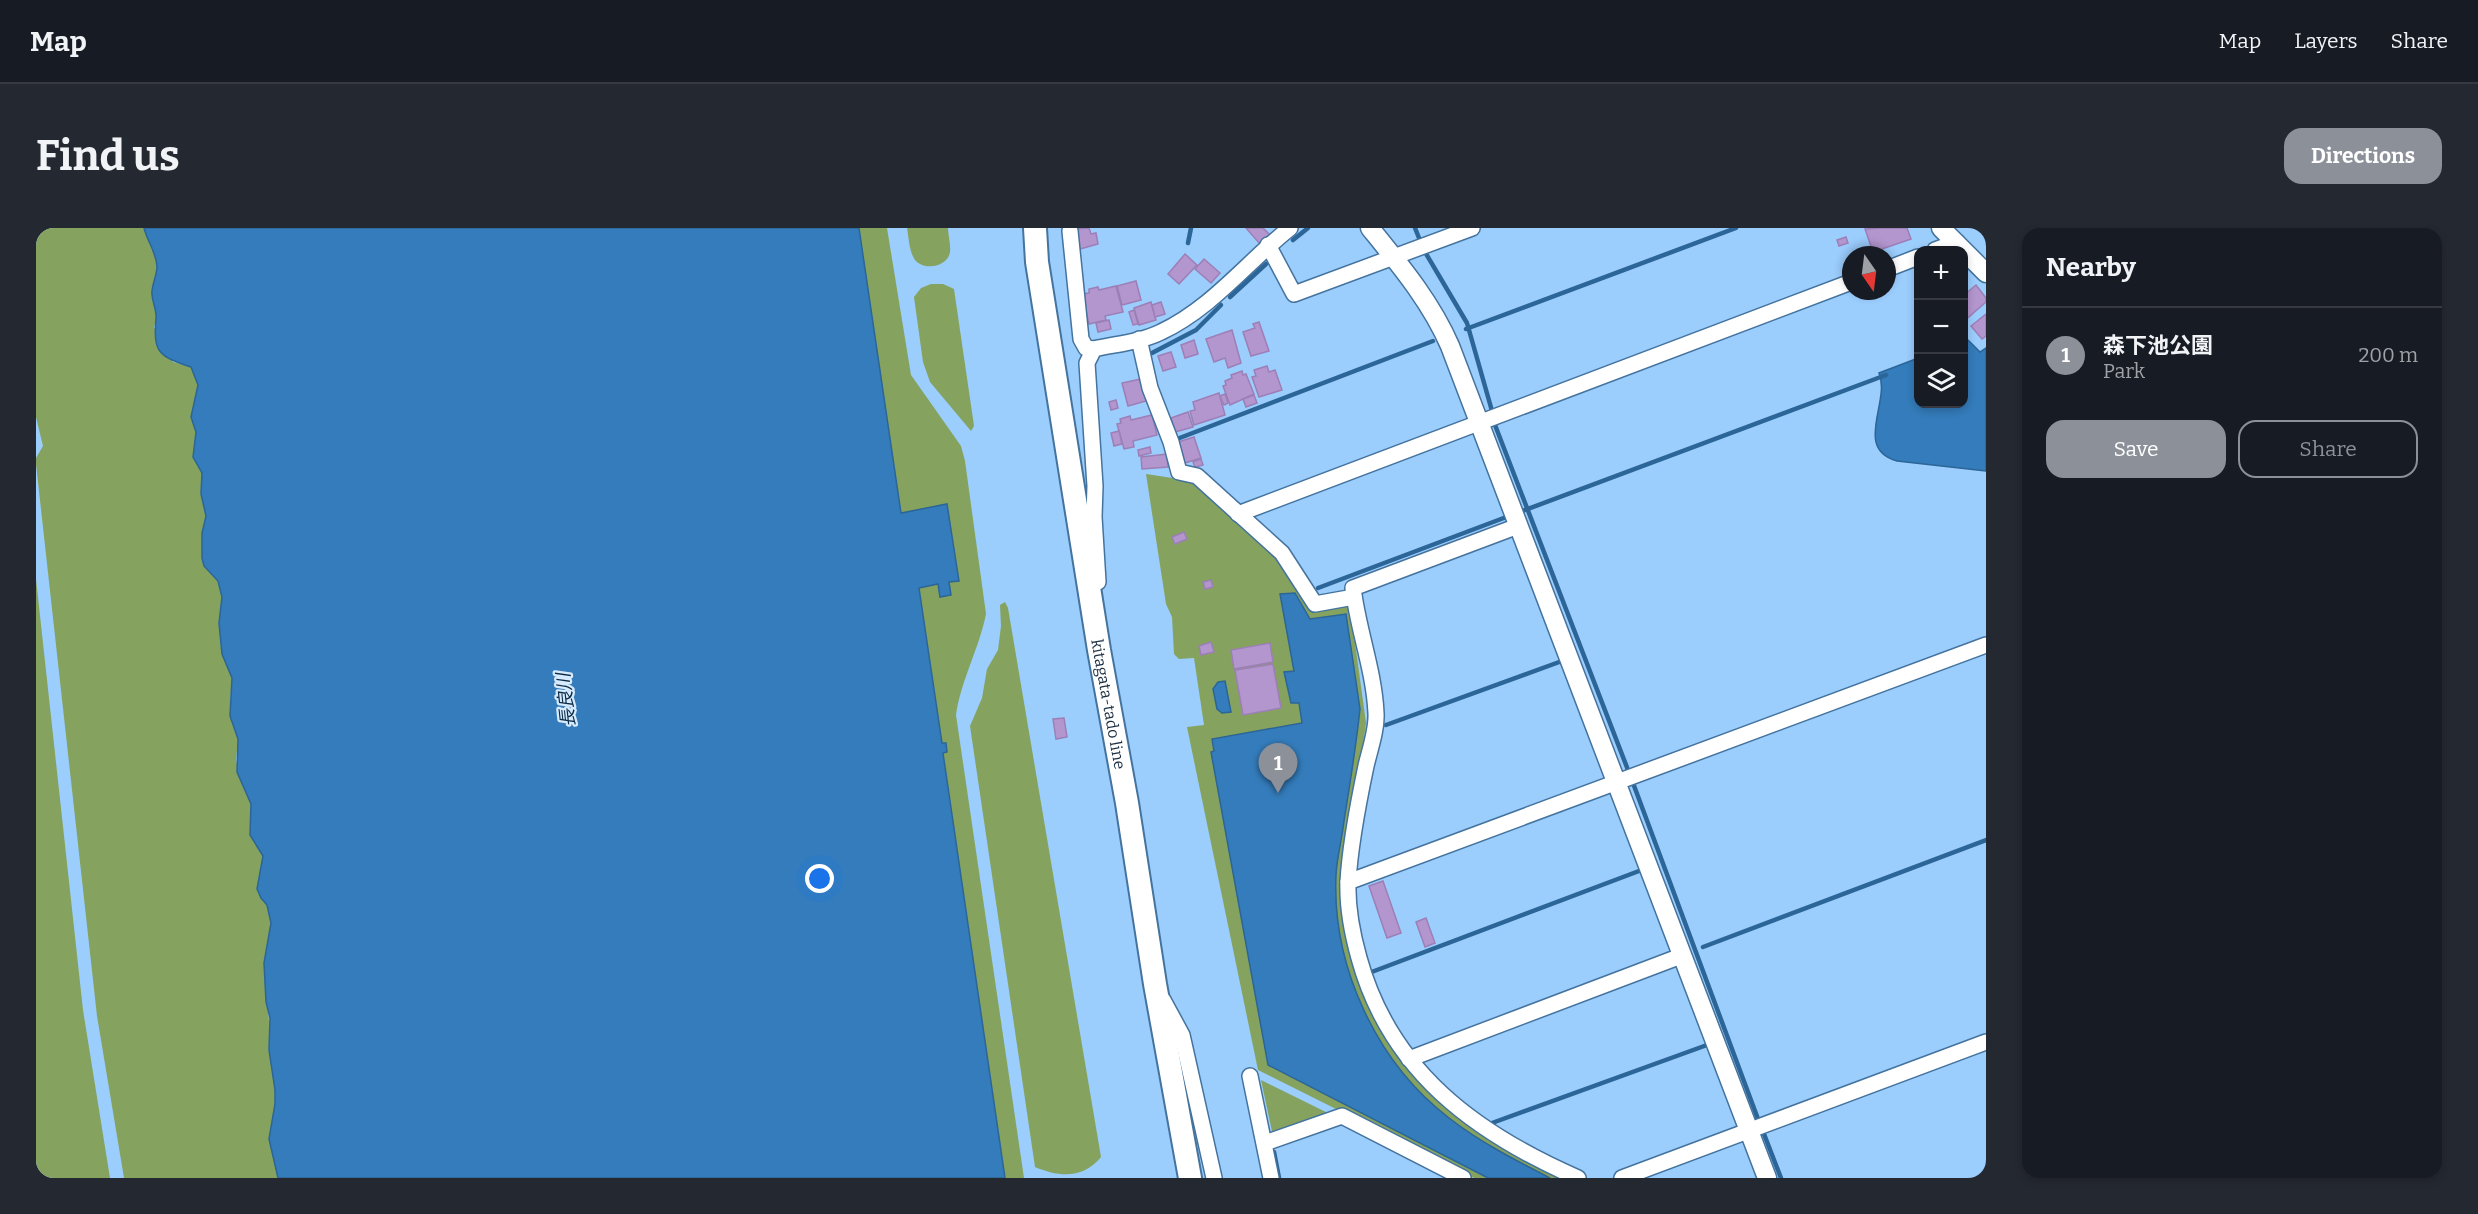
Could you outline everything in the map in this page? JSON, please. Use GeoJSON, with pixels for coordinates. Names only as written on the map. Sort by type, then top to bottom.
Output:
{"type":"FeatureCollection","features":[{"type":"Feature","properties":{"kind":"main road","name":"kitagata-tado line"},"geometry":{"type":"LineString","coordinates":[[1035,228],[1040,284],[1099,650],[1190,1178]]}},
{"type":"Feature","properties":{"kind":"street"},"geometry":{"type":"LineString","coordinates":[[1070,231],[1081,339],[1086,348],[1094,349],[1160,333],[1214,298],[1268,245],[1290,228]]}},
{"type":"Feature","properties":{"kind":"street"},"geometry":{"type":"LineString","coordinates":[[1370,228],[1439,320],[1480,422],[1515,520],[1767,1178]]}},
{"type":"Feature","properties":{"kind":"street"},"geometry":{"type":"LineString","coordinates":[[1268,245],[1294,294],[1472,228]]}},
{"type":"Feature","properties":{"kind":"street"},"geometry":{"type":"LineString","coordinates":[[1941,228],[1986,273]]}},
{"type":"Feature","properties":{"kind":"street"},"geometry":{"type":"LineString","coordinates":[[1946,246],[1957,242]]}},
{"type":"Feature","properties":{"kind":"street"},"geometry":{"type":"LineString","coordinates":[[1896,266],[1914,259]]}},
{"type":"Feature","properties":{"kind":"street"},"geometry":{"type":"LineString","coordinates":[[1238,514],[1842,285]]}},
{"type":"Feature","properties":{"kind":"street"},"geometry":{"type":"LineString","coordinates":[[1139,339],[1150,388],[1171,442],[1179,472],[1197,476],[1282,553],[1315,604],[1354,597]]}},
{"type":"Feature","properties":{"kind":"street"},"geometry":{"type":"LineString","coordinates":[[1094,349],[1087,363],[1095,486],[1099,650]]}},
{"type":"Feature","properties":{"kind":"street"},"geometry":{"type":"LineString","coordinates":[[1515,520],[1353,588],[1377,715],[1358,806],[1348,882],[1352,933],[1374,1002],[1394,1040],[1443,1096],[1482,1128],[1542,1162],[1578,1178]]}},
{"type":"Feature","properties":{"kind":"street"},"geometry":{"type":"LineString","coordinates":[[1348,882],[1617,784],[1986,645]]}},
{"type":"Feature","properties":{"kind":"street"},"geometry":{"type":"LineString","coordinates":[[1409,1059],[1681,956]]}},
{"type":"Feature","properties":{"kind":"street"},"geometry":{"type":"LineString","coordinates":[[1155,984],[1182,1035],[1214,1178]]}},
{"type":"Feature","properties":{"kind":"street"},"geometry":{"type":"LineString","coordinates":[[1622,1178],[1986,1042]]}},
{"type":"Feature","properties":{"kind":"street"},"geometry":{"type":"LineString","coordinates":[[1250,1076],[1271,1178]]}},
{"type":"Feature","properties":{"kind":"street"},"geometry":{"type":"LineString","coordinates":[[1265,1143],[1342,1116],[1462,1178]]}},
{"type":"Feature","properties":{"kind":"green space"},"geometry":{"type":"Polygon","coordinates":[[[36,228],[144,228],[154,251],[157,267],[152,293],[157,317],[154,327],[173,362],[191,367],[198,385],[193,408],[196,432],[193,457],[202,473],[201,494],[206,516],[202,533],[204,566],[218,581],[222,598],[219,623],[222,654],[232,678],[230,704],[233,726],[238,739],[236,760],[243,787],[251,804],[250,835],[263,856],[261,898],[267,905],[271,923],[264,963],[275,1090],[269,1139],[278,1178],[124,1178],[97,1016],[36,464],[36,458],[43,446],[36,417],[36,228]]]}},
{"type":"Feature","properties":{"kind":"green space"},"geometry":{"type":"Polygon","coordinates":[[[859,228],[887,228],[911,375],[961,446],[965,461],[986,614],[956,715],[1024,1178],[1005,1178],[943,752],[947,751],[946,743],[942,744],[919,587],[938,584],[941,597],[949,582],[959,581],[947,504],[901,514],[859,228]]]}},
{"type":"Feature","properties":{"kind":"green space"},"geometry":{"type":"Polygon","coordinates":[[[907,228],[948,228],[950,252],[945,261],[935,266],[924,266],[915,260],[907,228]]]}},
{"type":"Feature","properties":{"kind":"green space"},"geometry":{"type":"Polygon","coordinates":[[[931,284],[943,284],[954,289],[974,426],[971,431],[930,382],[923,362],[914,297],[921,288],[931,284]]]}},
{"type":"Feature","properties":{"kind":"green space"},"geometry":{"type":"Polygon","coordinates":[[[1146,474],[1192,481],[1278,555],[1313,613],[1350,606],[1366,723],[1344,884],[1370,1003],[1391,1047],[1432,1096],[1481,1134],[1540,1169],[1561,1178],[1474,1178],[1258,1070],[1187,727],[1204,725],[1194,658],[1179,659],[1174,654],[1172,617],[1166,604],[1146,474]]]}},
{"type":"Feature","properties":{"kind":"green space"},"geometry":{"type":"Polygon","coordinates":[[[36,579],[83,1010],[110,1178],[36,1178],[36,579]]]}},
{"type":"Feature","properties":{"kind":"green space"},"geometry":{"type":"Polygon","coordinates":[[[1005,602],[1008,608],[1101,1157],[1087,1169],[1071,1174],[1054,1173],[1035,1167],[970,726],[982,698],[987,669],[998,650],[1001,626],[1000,605],[1005,602]]]}},
{"type":"Feature","properties":{"kind":"green space"},"geometry":{"type":"Polygon","coordinates":[[[1261,1080],[1332,1115],[1273,1136],[1261,1080]]]}},
{"type":"Feature","properties":{"kind":"water","name":"長良川"},"geometry":{"type":"Polygon","coordinates":[[[144,228],[859,228],[901,513],[947,504],[959,581],[949,582],[951,595],[940,597],[938,584],[919,588],[942,743],[946,743],[947,752],[943,753],[1005,1178],[278,1178],[269,1139],[275,1090],[269,1050],[270,1018],[266,1002],[264,963],[271,923],[267,905],[257,889],[263,856],[250,835],[251,804],[237,772],[238,739],[230,716],[232,678],[222,654],[219,623],[222,597],[218,581],[204,566],[202,558],[202,533],[206,516],[201,494],[202,473],[193,457],[196,432],[191,417],[198,385],[191,367],[165,356],[157,346],[152,288],[157,263],[144,228]]]}},
{"type":"Feature","properties":{"kind":"water"},"geometry":{"type":"Polygon","coordinates":[[[1968,340],[1980,352],[1986,348],[1986,471],[1897,461],[1884,455],[1877,446],[1875,435],[1881,397],[1879,373],[1914,360],[1914,408],[1968,408],[1968,340]]]}},
{"type":"Feature","properties":{"kind":"water"},"geometry":{"type":"Polygon","coordinates":[[[1295,593],[1310,619],[1346,614],[1360,709],[1336,875],[1337,909],[1342,943],[1351,977],[1364,1010],[1380,1040],[1400,1069],[1423,1095],[1473,1135],[1550,1178],[1488,1178],[1268,1065],[1211,752],[1214,751],[1212,739],[1302,723],[1299,703],[1291,703],[1284,672],[1294,671],[1280,594],[1295,593]]]}},
{"type":"Feature","properties":{"kind":"water"},"geometry":{"type":"Polygon","coordinates":[[[1225,681],[1231,712],[1222,713],[1217,709],[1213,689],[1218,682],[1225,681]]]}},
{"type":"Feature","properties":{"kind":"building"},"geometry":{"type":"Polygon","coordinates":[[[1089,228],[1091,234],[1096,233],[1098,244],[1080,249],[1074,229],[1089,228]]]}},
{"type":"Feature","properties":{"kind":"building"},"geometry":{"type":"Polygon","coordinates":[[[1246,228],[1263,228],[1270,235],[1260,244],[1246,228]]]}},
{"type":"Feature","properties":{"kind":"building"},"geometry":{"type":"Polygon","coordinates":[[[1907,228],[1911,239],[1891,246],[1871,246],[1865,229],[1907,228]]]}},
{"type":"Feature","properties":{"kind":"building"},"geometry":{"type":"Polygon","coordinates":[[[1846,237],[1848,243],[1839,246],[1837,240],[1846,237]]]}},
{"type":"Feature","properties":{"kind":"building"},"geometry":{"type":"Polygon","coordinates":[[[1185,254],[1197,265],[1179,284],[1168,274],[1185,254]]]}},
{"type":"Feature","properties":{"kind":"building"},"geometry":{"type":"Polygon","coordinates":[[[1204,259],[1220,273],[1211,283],[1195,269],[1204,259]]]}},
{"type":"Feature","properties":{"kind":"building"},"geometry":{"type":"Polygon","coordinates":[[[1136,281],[1141,300],[1122,305],[1117,286],[1136,281]]]}},
{"type":"Feature","properties":{"kind":"building"},"geometry":{"type":"Polygon","coordinates":[[[1976,285],[1986,298],[1986,302],[1968,318],[1968,300],[1968,292],[1976,285]]]}},
{"type":"Feature","properties":{"kind":"building"},"geometry":{"type":"Polygon","coordinates":[[[1116,286],[1123,312],[1105,316],[1106,320],[1089,324],[1082,294],[1089,293],[1089,289],[1098,287],[1099,290],[1116,286]]]}},
{"type":"Feature","properties":{"kind":"building"},"geometry":{"type":"Polygon","coordinates":[[[1151,302],[1156,320],[1139,325],[1134,308],[1151,302]]]}},
{"type":"Feature","properties":{"kind":"building"},"geometry":{"type":"Polygon","coordinates":[[[1161,302],[1165,314],[1155,317],[1152,305],[1161,302]]]}},
{"type":"Feature","properties":{"kind":"building"},"geometry":{"type":"Polygon","coordinates":[[[1134,310],[1138,324],[1133,325],[1129,312],[1134,310]]]}},
{"type":"Feature","properties":{"kind":"building"},"geometry":{"type":"Polygon","coordinates":[[[1986,314],[1986,336],[1982,339],[1971,326],[1986,314]]]}},
{"type":"Feature","properties":{"kind":"building"},"geometry":{"type":"Polygon","coordinates":[[[1109,320],[1111,329],[1098,332],[1096,323],[1109,320]]]}},
{"type":"Feature","properties":{"kind":"building"},"geometry":{"type":"Polygon","coordinates":[[[1259,322],[1269,351],[1251,356],[1243,332],[1255,328],[1253,324],[1259,322]]]}},
{"type":"Feature","properties":{"kind":"building"},"geometry":{"type":"Polygon","coordinates":[[[1232,330],[1241,363],[1228,368],[1225,358],[1214,362],[1206,339],[1232,330]]]}},
{"type":"Feature","properties":{"kind":"building"},"geometry":{"type":"Polygon","coordinates":[[[1194,340],[1198,354],[1185,358],[1181,345],[1194,340]]]}},
{"type":"Feature","properties":{"kind":"building"},"geometry":{"type":"Polygon","coordinates":[[[1171,352],[1176,367],[1163,371],[1158,356],[1171,352]]]}},
{"type":"Feature","properties":{"kind":"building"},"geometry":{"type":"Polygon","coordinates":[[[1267,366],[1269,372],[1275,370],[1282,390],[1259,397],[1252,377],[1256,376],[1254,370],[1267,366]]]}},
{"type":"Feature","properties":{"kind":"building"},"geometry":{"type":"Polygon","coordinates":[[[1242,371],[1243,375],[1246,374],[1254,394],[1230,405],[1223,386],[1226,385],[1225,381],[1232,378],[1231,375],[1242,371]]]}},
{"type":"Feature","properties":{"kind":"building"},"geometry":{"type":"Polygon","coordinates":[[[1141,379],[1146,401],[1128,406],[1122,383],[1141,379]]]}},
{"type":"Feature","properties":{"kind":"building"},"geometry":{"type":"Polygon","coordinates":[[[1219,393],[1225,415],[1194,425],[1190,411],[1195,410],[1193,402],[1219,393]]]}},
{"type":"Feature","properties":{"kind":"building"},"geometry":{"type":"Polygon","coordinates":[[[1225,394],[1228,403],[1224,405],[1220,396],[1225,394]]]}},
{"type":"Feature","properties":{"kind":"building"},"geometry":{"type":"Polygon","coordinates":[[[1254,395],[1257,403],[1246,407],[1243,399],[1254,395]]]}},
{"type":"Feature","properties":{"kind":"building"},"geometry":{"type":"Polygon","coordinates":[[[1116,400],[1118,408],[1111,410],[1109,402],[1116,400]]]}},
{"type":"Feature","properties":{"kind":"building"},"geometry":{"type":"Polygon","coordinates":[[[1188,412],[1193,427],[1175,432],[1171,418],[1188,412]]]}},
{"type":"Feature","properties":{"kind":"building"},"geometry":{"type":"Polygon","coordinates":[[[1152,415],[1157,435],[1133,441],[1134,447],[1124,449],[1117,424],[1121,423],[1120,419],[1130,416],[1131,420],[1152,415]]]}},
{"type":"Feature","properties":{"kind":"building"},"geometry":{"type":"Polygon","coordinates":[[[1119,431],[1122,444],[1114,446],[1111,433],[1119,431]]]}},
{"type":"Feature","properties":{"kind":"building"},"geometry":{"type":"Polygon","coordinates":[[[1194,437],[1201,458],[1185,463],[1178,442],[1194,437]]]}},
{"type":"Feature","properties":{"kind":"building"},"geometry":{"type":"Polygon","coordinates":[[[1150,447],[1151,453],[1139,456],[1138,450],[1150,447]]]}},
{"type":"Feature","properties":{"kind":"building"},"geometry":{"type":"Polygon","coordinates":[[[1167,454],[1168,467],[1142,469],[1141,457],[1167,454]]]}},
{"type":"Feature","properties":{"kind":"building"},"geometry":{"type":"Polygon","coordinates":[[[1201,459],[1203,465],[1195,467],[1193,462],[1201,459]]]}},
{"type":"Feature","properties":{"kind":"building"},"geometry":{"type":"Polygon","coordinates":[[[1184,532],[1187,539],[1175,544],[1172,537],[1184,532]]]}},
{"type":"Feature","properties":{"kind":"building"},"geometry":{"type":"Polygon","coordinates":[[[1211,580],[1213,587],[1205,589],[1203,582],[1211,580]]]}},
{"type":"Feature","properties":{"kind":"building"},"geometry":{"type":"Polygon","coordinates":[[[1211,642],[1214,652],[1201,655],[1199,646],[1211,642]]]}},
{"type":"Feature","properties":{"kind":"building"},"geometry":{"type":"Polygon","coordinates":[[[1270,643],[1273,662],[1234,669],[1231,650],[1270,643]]]}},
{"type":"Feature","properties":{"kind":"building"},"geometry":{"type":"Polygon","coordinates":[[[1273,664],[1281,708],[1243,715],[1235,670],[1273,664]]]}},
{"type":"Feature","properties":{"kind":"building"},"geometry":{"type":"Polygon","coordinates":[[[1064,718],[1067,737],[1056,739],[1053,719],[1064,718]]]}},
{"type":"Feature","properties":{"kind":"building"},"geometry":{"type":"Polygon","coordinates":[[[1383,881],[1401,933],[1387,938],[1369,886],[1383,881]]]}},
{"type":"Feature","properties":{"kind":"building"},"geometry":{"type":"Polygon","coordinates":[[[1426,918],[1435,943],[1425,947],[1416,922],[1426,918]]]}},
{"type":"Feature","properties":{"kind":"waterway"},"geometry":{"type":"LineString","coordinates":[[1188,243],[1191,228]]}},
{"type":"Feature","properties":{"kind":"waterway"},"geometry":{"type":"LineString","coordinates":[[1293,240],[1308,228]]}},
{"type":"Feature","properties":{"kind":"waterway"},"geometry":{"type":"LineString","coordinates":[[1415,228],[1421,243]]}},
{"type":"Feature","properties":{"kind":"waterway"},"geometry":{"type":"LineString","coordinates":[[1466,329],[1736,228]]}},
{"type":"Feature","properties":{"kind":"waterway"},"geometry":{"type":"LineString","coordinates":[[1425,252],[1467,323],[1492,411]]}},
{"type":"Feature","properties":{"kind":"waterway"},"geometry":{"type":"LineString","coordinates":[[1230,297],[1266,264]]}},
{"type":"Feature","properties":{"kind":"waterway"},"geometry":{"type":"LineString","coordinates":[[1152,353],[1196,330],[1221,305]]}},
{"type":"Feature","properties":{"kind":"waterway"},"geometry":{"type":"LineString","coordinates":[[1177,439],[1433,341]]}},
{"type":"Feature","properties":{"kind":"waterway"},"geometry":{"type":"LineString","coordinates":[[1517,513],[1886,375]]}},
{"type":"Feature","properties":{"kind":"waterway"},"geometry":{"type":"LineString","coordinates":[[1495,425],[1628,770]]}},
{"type":"Feature","properties":{"kind":"waterway"},"geometry":{"type":"LineString","coordinates":[[1318,588],[1509,516]]}},
{"type":"Feature","properties":{"kind":"waterway"},"geometry":{"type":"LineString","coordinates":[[1386,725],[1562,661]]}},
{"type":"Feature","properties":{"kind":"waterway"},"geometry":{"type":"LineString","coordinates":[[1633,783],[1758,1119]]}},
{"type":"Feature","properties":{"kind":"waterway"},"geometry":{"type":"LineString","coordinates":[[1703,947],[1986,840]]}},
{"type":"Feature","properties":{"kind":"waterway"},"geometry":{"type":"LineString","coordinates":[[1369,973],[1639,871]]}},
{"type":"Feature","properties":{"kind":"waterway"},"geometry":{"type":"LineString","coordinates":[[1492,1123],[1707,1045]]}},
{"type":"Feature","properties":{"kind":"waterway"},"geometry":{"type":"LineString","coordinates":[[1764,1134],[1781,1178]]}},
{"type":"Feature","properties":{"kind":"waterway"},"geometry":{"type":"LineString","coordinates":[[1274,1152],[1279,1178]]}},
{"type":"Feature","properties":{"kind":"place","name":"森下池公園"},"geometry":{"type":"Point","coordinates":[1278,793]}}]}
